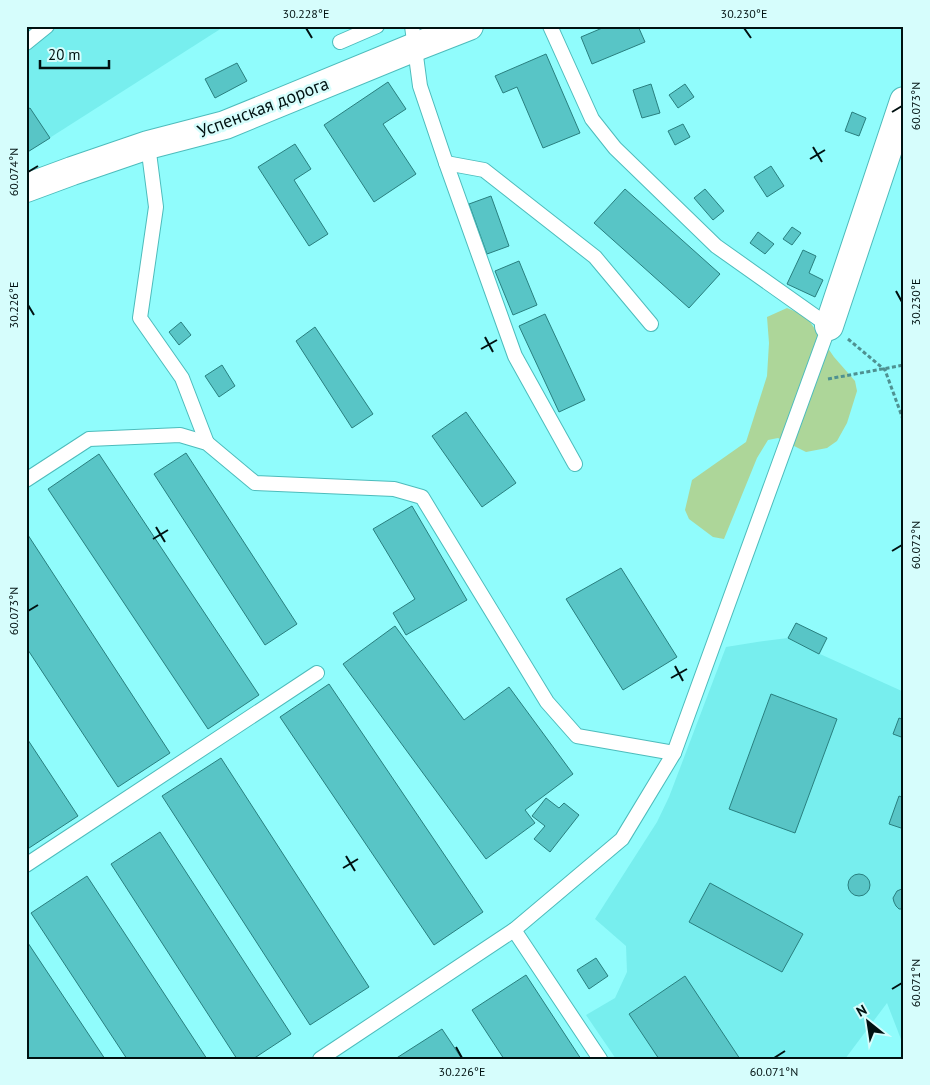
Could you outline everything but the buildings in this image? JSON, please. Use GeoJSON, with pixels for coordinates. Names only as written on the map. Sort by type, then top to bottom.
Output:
{"type":"FeatureCollection","features":[{"type":"Feature","properties":{"kind":"street","name":"Успенская дорога"},"geometry":{"type":"LineString","coordinates":[[26,188],[72,170],[148,146],[225,126],[413,37],[468,26]]}},
{"type":"Feature","properties":{"kind":"street"},"geometry":{"type":"LineString","coordinates":[[829,326],[904,101]]}},
{"type":"Feature","properties":{"kind":"lane"},"geometry":{"type":"LineString","coordinates":[[26,43],[47,26]]}},
{"type":"Feature","properties":{"kind":"lane"},"geometry":{"type":"LineString","coordinates":[[340,42],[377,26]]}},
{"type":"Feature","properties":{"kind":"lane"},"geometry":{"type":"LineString","coordinates":[[320,1059],[514,930],[622,839],[674,753],[829,326],[716,246],[615,148],[592,119],[550,26]]}},
{"type":"Feature","properties":{"kind":"lane"},"geometry":{"type":"LineString","coordinates":[[413,37],[420,86],[514,356],[575,464]]}},
{"type":"Feature","properties":{"kind":"lane"},"geometry":{"type":"LineString","coordinates":[[148,146],[156,207],[140,318],[182,378],[207,443]]}},
{"type":"Feature","properties":{"kind":"lane"},"geometry":{"type":"LineString","coordinates":[[446,163],[484,170],[492,176],[595,257],[651,324]]}},
{"type":"Feature","properties":{"kind":"lane"},"geometry":{"type":"LineString","coordinates":[[27,479],[89,439],[180,435],[207,443],[255,482],[394,489],[422,496],[547,702],[577,736],[674,753]]}},
{"type":"Feature","properties":{"kind":"lane"},"geometry":{"type":"LineString","coordinates":[[26,865],[317,672]]}},
{"type":"Feature","properties":{"kind":"lane"},"geometry":{"type":"LineString","coordinates":[[514,930],[600,1059]]}},
{"type":"Feature","properties":{"kind":"path"},"geometry":{"type":"LineString","coordinates":[[829,326],[885,370],[904,422]]}},
{"type":"Feature","properties":{"kind":"path"},"geometry":{"type":"LineString","coordinates":[[808,383],[904,365]]}},
{"type":"Feature","properties":{"kind":"shaded area"},"geometry":{"type":"Polygon","coordinates":[[[26,26],[225,26],[26,153],[26,26]]]}},
{"type":"Feature","properties":{"kind":"shaded area"},"geometry":{"type":"Polygon","coordinates":[[[796,623],[827,638],[820,654],[904,692],[904,1047],[887,1003],[845,1059],[616,1059],[586,1015],[615,998],[627,972],[626,946],[595,919],[657,822],[669,797],[726,647],[788,638],[796,623]]]}},
{"type":"Feature","properties":{"kind":"green space"},"geometry":{"type":"Polygon","coordinates":[[[787,308],[806,316],[834,357],[855,381],[857,391],[847,423],[837,441],[827,448],[806,452],[778,438],[768,440],[757,458],[724,539],[713,537],[689,519],[685,510],[692,480],[746,442],[767,376],[769,343],[767,317],[787,308]]]}}]}
